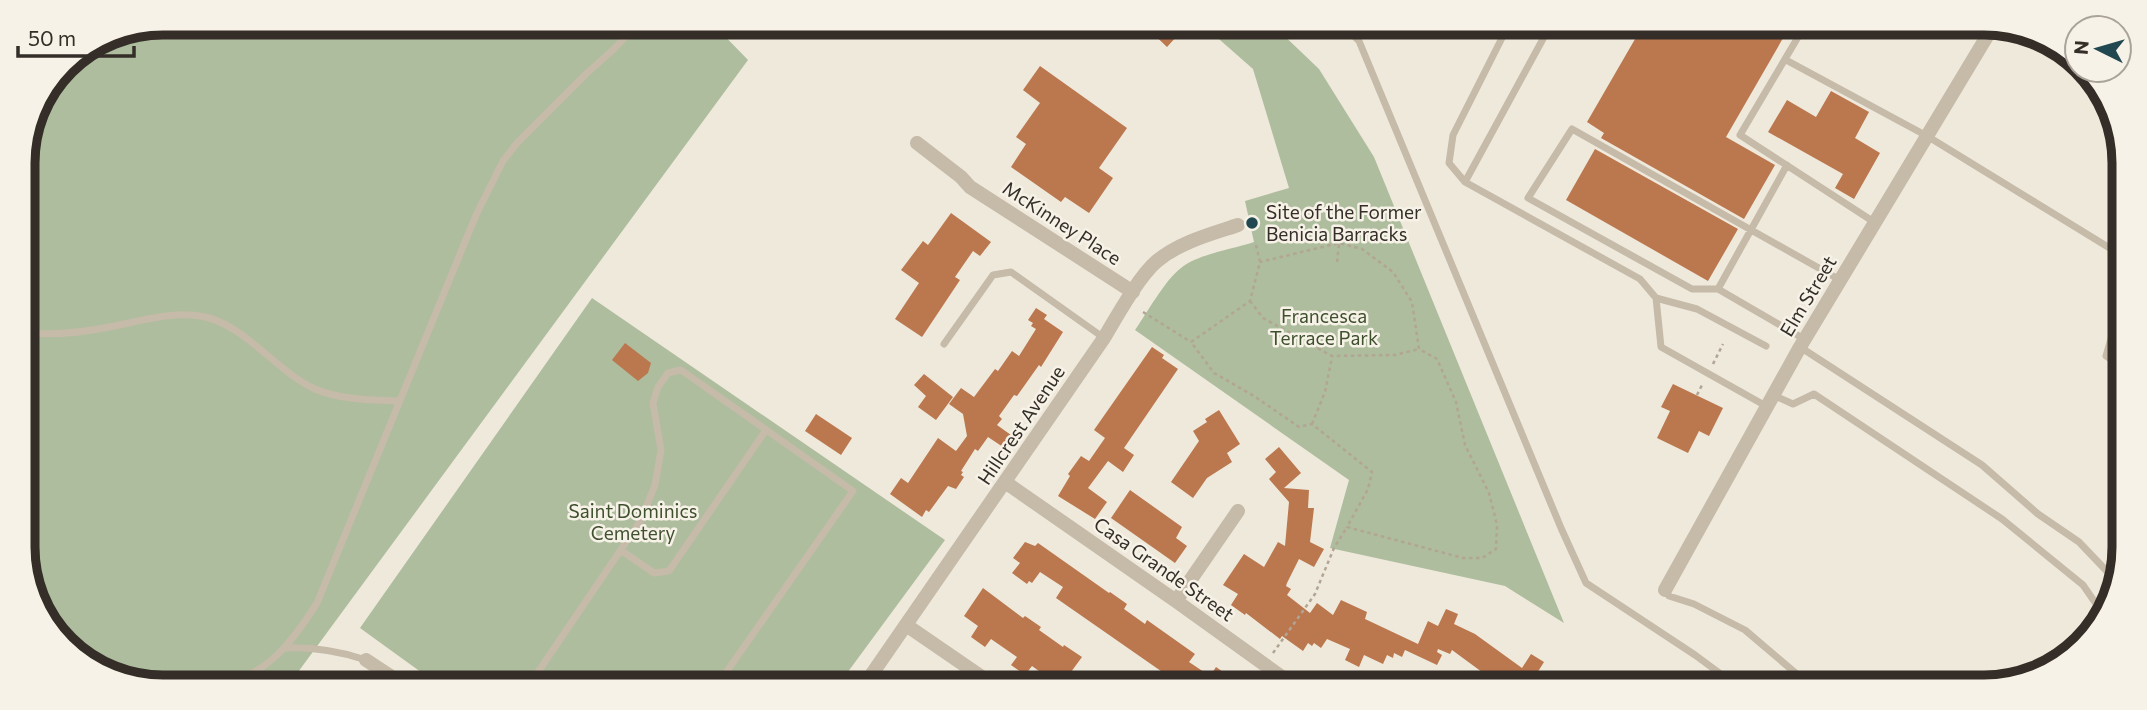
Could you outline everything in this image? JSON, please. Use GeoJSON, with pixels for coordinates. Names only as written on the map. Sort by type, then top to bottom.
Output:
{"type":"FeatureCollection","features":[{"type":"Feature","properties":{"kind":"street","name":"Elm Street"},"geometry":{"type":"LineString","coordinates":[[1665,590],[1802,343],[1988,35]]}},
{"type":"Feature","properties":{"kind":"street","name":"McKinney Place"},"geometry":{"type":"LineString","coordinates":[[917,143],[970,187],[1133,292]]}},
{"type":"Feature","properties":{"kind":"street","name":"Hillcrest Avenue"},"geometry":{"type":"LineString","coordinates":[[871,675],[1133,292],[1157,261],[1203,237],[1238,225]]}},
{"type":"Feature","properties":{"kind":"street","name":"Casa Grande Street"},"geometry":{"type":"LineString","coordinates":[[1005,482],[1279,675]]}},
{"type":"Feature","properties":{"kind":"street"},"geometry":{"type":"LineString","coordinates":[[1176,601],[1238,511]]}},
{"type":"Feature","properties":{"kind":"street"},"geometry":{"type":"LineString","coordinates":[[906,625],[979,675]]}},
{"type":"Feature","properties":{"kind":"street"},"geometry":{"type":"LineString","coordinates":[[366,660],[389,675]]}},
{"type":"Feature","properties":{"kind":"lane"},"geometry":{"type":"LineString","coordinates":[[250,675],[260,670],[285,648],[317,603],[476,215],[503,161],[535,125],[627,35]]}},
{"type":"Feature","properties":{"kind":"lane"},"geometry":{"type":"LineString","coordinates":[[1353,35],[1359,41],[1586,583],[1723,675]]}},
{"type":"Feature","properties":{"kind":"lane"},"geometry":{"type":"LineString","coordinates":[[1503,35],[1453,135],[1449,163],[1465,182],[1640,279],[1656,298],[1697,310],[1766,346]]}},
{"type":"Feature","properties":{"kind":"lane"},"geometry":{"type":"LineString","coordinates":[[1465,182],[1545,35]]}},
{"type":"Feature","properties":{"kind":"lane"},"geometry":{"type":"LineString","coordinates":[[1800,35],[1740,135],[1874,222]]}},
{"type":"Feature","properties":{"kind":"lane"},"geometry":{"type":"LineString","coordinates":[[1786,60],[1927,136],[2112,249]]}},
{"type":"Feature","properties":{"kind":"lane"},"geometry":{"type":"LineString","coordinates":[[1839,280],[1572,129],[1528,198],[1692,289],[1718,289],[1802,343],[1982,464],[2038,514],[2079,542],[2109,574]]}},
{"type":"Feature","properties":{"kind":"lane"},"geometry":{"type":"LineString","coordinates":[[1718,289],[1787,165]]}},
{"type":"Feature","properties":{"kind":"lane"},"geometry":{"type":"LineString","coordinates":[[944,344],[993,275],[1011,272],[1104,338]]}},
{"type":"Feature","properties":{"kind":"lane"},"geometry":{"type":"LineString","coordinates":[[1656,298],[1661,347],[1770,400],[1793,404],[1814,394],[2002,519],[2083,584],[2097,606]]}},
{"type":"Feature","properties":{"kind":"lane"},"geometry":{"type":"LineString","coordinates":[[35,333],[71,333],[168,315],[191,314],[211,318],[229,327],[313,388],[337,396],[399,401]]}},
{"type":"Feature","properties":{"kind":"lane"},"geometry":{"type":"LineString","coordinates":[[2112,336],[2106,356],[2112,360]]}},
{"type":"Feature","properties":{"kind":"lane"},"geometry":{"type":"LineString","coordinates":[[536,675],[642,520],[655,485],[661,450],[653,402],[658,387],[668,373],[681,370],[853,491],[724,675]]}},
{"type":"Feature","properties":{"kind":"lane"},"geometry":{"type":"LineString","coordinates":[[622,551],[654,573],[669,571],[766,430]]}},
{"type":"Feature","properties":{"kind":"lane"},"geometry":{"type":"LineString","coordinates":[[1665,590],[1669,596],[1694,604],[1745,630],[1798,675]]}},
{"type":"Feature","properties":{"kind":"lane"},"geometry":{"type":"LineString","coordinates":[[285,648],[323,649],[366,660]]}},
{"type":"Feature","properties":{"kind":"path"},"geometry":{"type":"LineString","coordinates":[[1337,262],[1339,243]]}},
{"type":"Feature","properties":{"kind":"path"},"geometry":{"type":"LineString","coordinates":[[1260,262],[1339,243],[1362,249],[1393,272],[1412,302],[1419,349]]}},
{"type":"Feature","properties":{"kind":"path"},"geometry":{"type":"LineString","coordinates":[[1191,342],[1250,301],[1260,262],[1256,245]]}},
{"type":"Feature","properties":{"kind":"path"},"geometry":{"type":"LineString","coordinates":[[1250,301],[1263,318],[1332,356],[1395,355],[1419,349],[1437,359],[1456,402],[1465,445],[1489,493],[1497,525],[1496,549],[1482,558],[1463,558],[1348,527]]}},
{"type":"Feature","properties":{"kind":"path"},"geometry":{"type":"LineString","coordinates":[[1143,312],[1191,342],[1214,373],[1254,396],[1298,427],[1312,424]]}},
{"type":"Feature","properties":{"kind":"path"},"geometry":{"type":"LineString","coordinates":[[1312,424],[1325,392],[1332,356]]}},
{"type":"Feature","properties":{"kind":"path"},"geometry":{"type":"LineString","coordinates":[[1273,653],[1315,594],[1334,548],[1368,489],[1372,472],[1312,424]]}},
{"type":"Feature","properties":{"kind":"green space"},"geometry":{"type":"Polygon","coordinates":[[[155,35],[724,35],[748,60],[296,675],[163,675],[130,671],[85,649],[61,625],[42,588],[35,555],[35,155],[39,130],[52,99],[72,72],[85,61],[130,39],[155,35]]]}},
{"type":"Feature","properties":{"kind":"green space","name":"Francesca Terrace Park"},"geometry":{"type":"Polygon","coordinates":[[[1214,35],[1283,35],[1319,69],[1374,157],[1564,623],[1505,586],[1330,548],[1349,480],[1135,330],[1163,288],[1181,268],[1206,255],[1254,242],[1245,201],[1289,188],[1253,69],[1214,35]]]}},
{"type":"Feature","properties":{"kind":"green space","name":"Saint Dominics Cemetery"},"geometry":{"type":"Polygon","coordinates":[[[592,298],[945,540],[846,675],[425,675],[360,628],[592,298]]]}},
{"type":"Feature","properties":{"kind":"water"},"geometry":{"type":"Polygon","coordinates":[[[1112,672],[1116,675],[1098,675],[1112,672]]]}},
{"type":"Feature","properties":{"kind":"building"},"geometry":{"type":"Polygon","coordinates":[[[1154,35],[1178,35],[1167,47],[1154,35]]]}},
{"type":"Feature","properties":{"kind":"building"},"geometry":{"type":"Polygon","coordinates":[[[1637,35],[1785,35],[1726,137],[1775,165],[1744,219],[1601,138],[1604,133],[1587,122],[1637,35]]]}},
{"type":"Feature","properties":{"kind":"building"},"geometry":{"type":"Polygon","coordinates":[[[1040,66],[1127,128],[1099,168],[1113,178],[1089,213],[1065,197],[1061,202],[1011,167],[1026,144],[1016,137],[1040,103],[1023,90],[1040,66]]]}},
{"type":"Feature","properties":{"kind":"building"},"geometry":{"type":"Polygon","coordinates":[[[1831,91],[1869,112],[1855,138],[1880,153],[1854,199],[1835,188],[1843,174],[1768,132],[1787,100],[1816,117],[1831,91]]]}},
{"type":"Feature","properties":{"kind":"building"},"geometry":{"type":"Polygon","coordinates":[[[1595,149],[1738,229],[1708,281],[1566,200],[1595,149]]]}},
{"type":"Feature","properties":{"kind":"building"},"geometry":{"type":"Polygon","coordinates":[[[951,213],[991,242],[980,256],[973,251],[955,277],[960,280],[922,337],[895,319],[919,283],[901,270],[923,241],[928,245],[951,213]]]}},
{"type":"Feature","properties":{"kind":"building"},"geometry":{"type":"Polygon","coordinates":[[[1036,308],[1047,315],[1044,319],[1063,332],[1041,367],[1039,365],[999,416],[1002,419],[997,425],[1011,435],[1003,447],[988,437],[978,451],[975,449],[961,471],[964,477],[956,489],[948,486],[929,512],[926,510],[922,517],[890,494],[901,478],[908,483],[938,438],[956,451],[967,436],[963,414],[949,404],[961,388],[974,397],[1012,351],[1019,356],[1036,329],[1028,320],[1036,308]]]}},
{"type":"Feature","properties":{"kind":"building"},"geometry":{"type":"Polygon","coordinates":[[[625,343],[651,363],[648,373],[638,381],[612,360],[625,343]]]}},
{"type":"Feature","properties":{"kind":"building"},"geometry":{"type":"Polygon","coordinates":[[[1152,347],[1178,369],[1124,448],[1134,455],[1123,472],[1108,461],[1088,488],[1107,502],[1095,519],[1058,496],[1070,476],[1068,474],[1081,456],[1089,461],[1105,438],[1094,430],[1152,347]]]}},
{"type":"Feature","properties":{"kind":"building"},"geometry":{"type":"Polygon","coordinates":[[[924,374],[953,397],[936,420],[918,407],[926,396],[914,385],[924,374]]]}},
{"type":"Feature","properties":{"kind":"building"},"geometry":{"type":"Polygon","coordinates":[[[1673,384],[1723,408],[1709,436],[1699,431],[1688,453],[1657,438],[1670,411],[1661,407],[1673,384]]]}},
{"type":"Feature","properties":{"kind":"building"},"geometry":{"type":"Polygon","coordinates":[[[1219,410],[1240,444],[1227,453],[1232,462],[1207,478],[1193,498],[1171,482],[1199,441],[1193,431],[1219,410]]]}},
{"type":"Feature","properties":{"kind":"building"},"geometry":{"type":"Polygon","coordinates":[[[816,414],[852,438],[841,455],[805,431],[816,414]]]}},
{"type":"Feature","properties":{"kind":"building"},"geometry":{"type":"Polygon","coordinates":[[[1279,447],[1301,473],[1284,488],[1309,490],[1308,508],[1314,508],[1310,542],[1324,549],[1314,567],[1299,559],[1286,586],[1291,589],[1287,595],[1310,613],[1317,603],[1333,615],[1341,600],[1367,612],[1365,619],[1418,644],[1428,621],[1438,626],[1446,609],[1458,614],[1454,624],[1475,634],[1522,668],[1531,654],[1544,662],[1536,675],[1486,675],[1452,650],[1450,654],[1438,649],[1437,652],[1442,655],[1437,665],[1405,650],[1402,657],[1394,653],[1393,658],[1387,655],[1383,664],[1364,655],[1359,667],[1345,660],[1350,649],[1327,639],[1321,648],[1314,643],[1312,646],[1308,643],[1303,651],[1282,636],[1280,639],[1231,605],[1238,594],[1223,585],[1244,554],[1264,567],[1278,542],[1285,546],[1289,502],[1269,479],[1276,472],[1265,459],[1279,447]]]}},
{"type":"Feature","properties":{"kind":"building"},"geometry":{"type":"Polygon","coordinates":[[[1130,490],[1182,527],[1176,538],[1187,546],[1175,563],[1111,518],[1130,490]]]}},
{"type":"Feature","properties":{"kind":"building"},"geometry":{"type":"Polygon","coordinates":[[[1025,542],[1035,546],[1038,543],[1127,604],[1124,609],[1145,624],[1147,620],[1195,654],[1189,662],[1208,675],[1167,675],[1056,598],[1063,587],[1040,572],[1032,583],[1029,581],[1027,584],[1012,573],[1020,563],[1013,558],[1025,542]]]}},
{"type":"Feature","properties":{"kind":"building"},"geometry":{"type":"Polygon","coordinates":[[[983,588],[1023,618],[1025,616],[1041,627],[1039,630],[1063,647],[1064,645],[1082,657],[1071,672],[1075,675],[1044,675],[1032,666],[1025,675],[1011,665],[1017,657],[991,639],[985,647],[971,637],[978,626],[964,616],[983,588]]]}},
{"type":"Feature","properties":{"kind":"building"},"geometry":{"type":"Polygon","coordinates":[[[1216,667],[1228,675],[1211,675],[1216,667]]]}},
{"type":"Feature","properties":{"kind":"place","name":"Site of the Former Benicia Barracks"},"geometry":{"type":"Point","coordinates":[1252,223]}}]}
